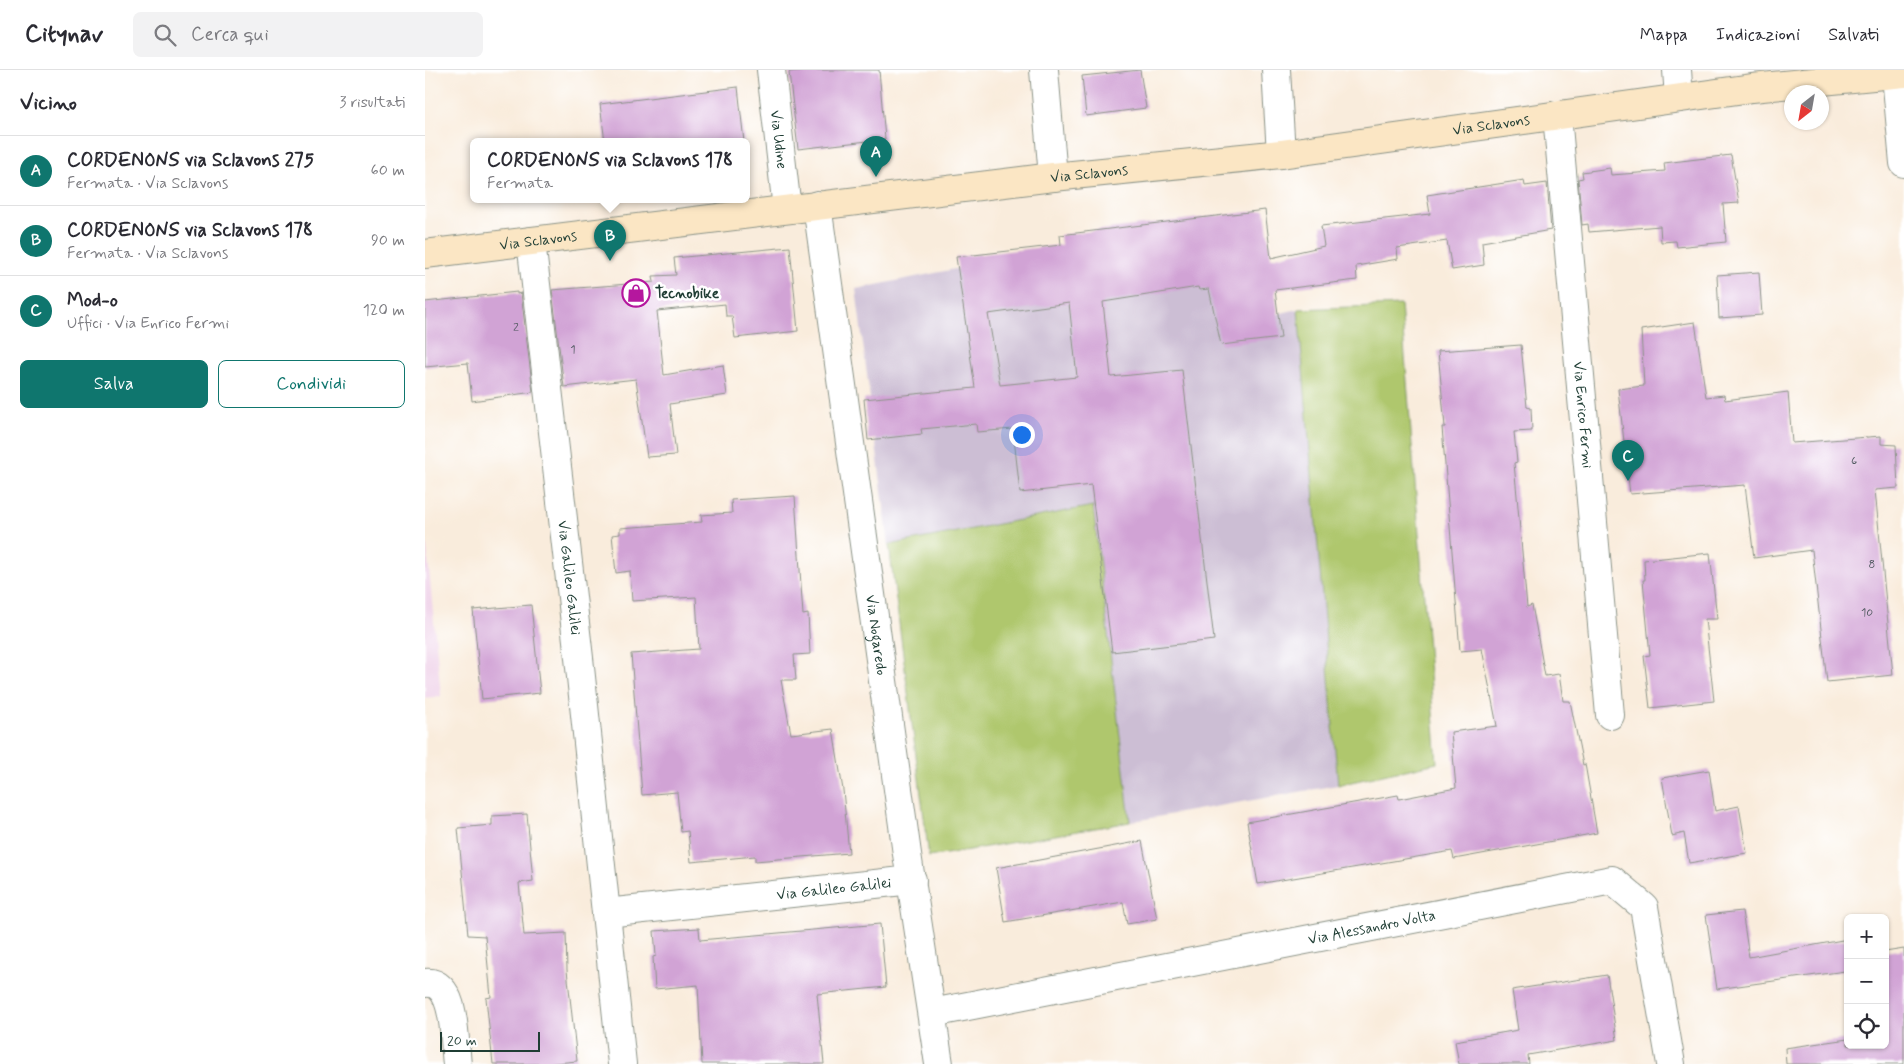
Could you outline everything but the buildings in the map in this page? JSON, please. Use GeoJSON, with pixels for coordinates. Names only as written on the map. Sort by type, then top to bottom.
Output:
{"type":"FeatureCollection","features":[{"type":"Feature","properties":{"kind":"street","name":"Via Udine"},"geometry":{"type":"LineString","coordinates":[[771,70],[787,209]]}},
{"type":"Feature","properties":{"kind":"street"},"geometry":{"type":"LineString","coordinates":[[1044,70],[1053,177]]}},
{"type":"Feature","properties":{"kind":"street"},"geometry":{"type":"LineString","coordinates":[[1276,70],[1281,154]]}},
{"type":"Feature","properties":{"kind":"street"},"geometry":{"type":"LineString","coordinates":[[1677,70],[1679,98]]}},
{"type":"Feature","properties":{"kind":"street","name":"Via Sclavons"},"geometry":{"type":"LineString","coordinates":[[425,254],[1053,177],[1281,154],[1752,88],[1900,74]]}},
{"type":"Feature","properties":{"kind":"street"},"geometry":{"type":"LineString","coordinates":[[1900,74],[1904,163]]}},
{"type":"Feature","properties":{"kind":"street","name":"Via Enrico Fermi"},"geometry":{"type":"LineString","coordinates":[[1557,115],[1609,715]]}},
{"type":"Feature","properties":{"kind":"street","name":"Via Nogaredo"},"geometry":{"type":"LineString","coordinates":[[817,205],[939,1064]]}},
{"type":"Feature","properties":{"kind":"street","name":"Via Galileo Galilei"},"geometry":{"type":"LineString","coordinates":[[531,241],[581,667],[622,1064]]}},
{"type":"Feature","properties":{"kind":"street","name":"Via Galileo Galilei"},"geometry":{"type":"LineString","coordinates":[[606,914],[912,880]]}},
{"type":"Feature","properties":{"kind":"street","name":"Via Alessandro Volta"},"geometry":{"type":"LineString","coordinates":[[932,1012],[1612,880],[1644,907],[1671,1064]]}},
{"type":"Feature","properties":{"kind":"street"},"geometry":{"type":"LineString","coordinates":[[425,982],[431,982],[443,988],[450,1002],[457,1064]]}},
{"type":"Feature","properties":{"kind":"shaded area"},"geometry":{"type":"Polygon","coordinates":[[[1224,215],[1243,322],[1298,309],[1338,785],[929,857],[856,289],[1224,215]]]}},
{"type":"Feature","properties":{"kind":"shaded area"},"geometry":{"type":"Polygon","coordinates":[[[425,528],[441,696],[425,698],[425,528]]]}},
{"type":"Feature","properties":{"kind":"green space"},"geometry":{"type":"Polygon","coordinates":[[[1401,305],[1437,763],[1338,785],[1298,309],[1401,305]]]}},
{"type":"Feature","properties":{"kind":"green space"},"geometry":{"type":"Polygon","coordinates":[[[1093,506],[1130,822],[929,857],[889,545],[1093,506]]]}},
{"type":"Feature","properties":{"kind":"place","name":"CORDENONS via Sclavons 275"},"geometry":{"type":"Point","coordinates":[876,177]}},
{"type":"Feature","properties":{"kind":"place","name":"CORDENONS via Sclavons 178"},"geometry":{"type":"Point","coordinates":[610,261]}},
{"type":"Feature","properties":{"kind":"place","name":"Tecnobike"},"geometry":{"type":"Point","coordinates":[636,293]}},
{"type":"Feature","properties":{"kind":"place","name":"Mod-o"},"geometry":{"type":"Point","coordinates":[1628,481]}}]}
